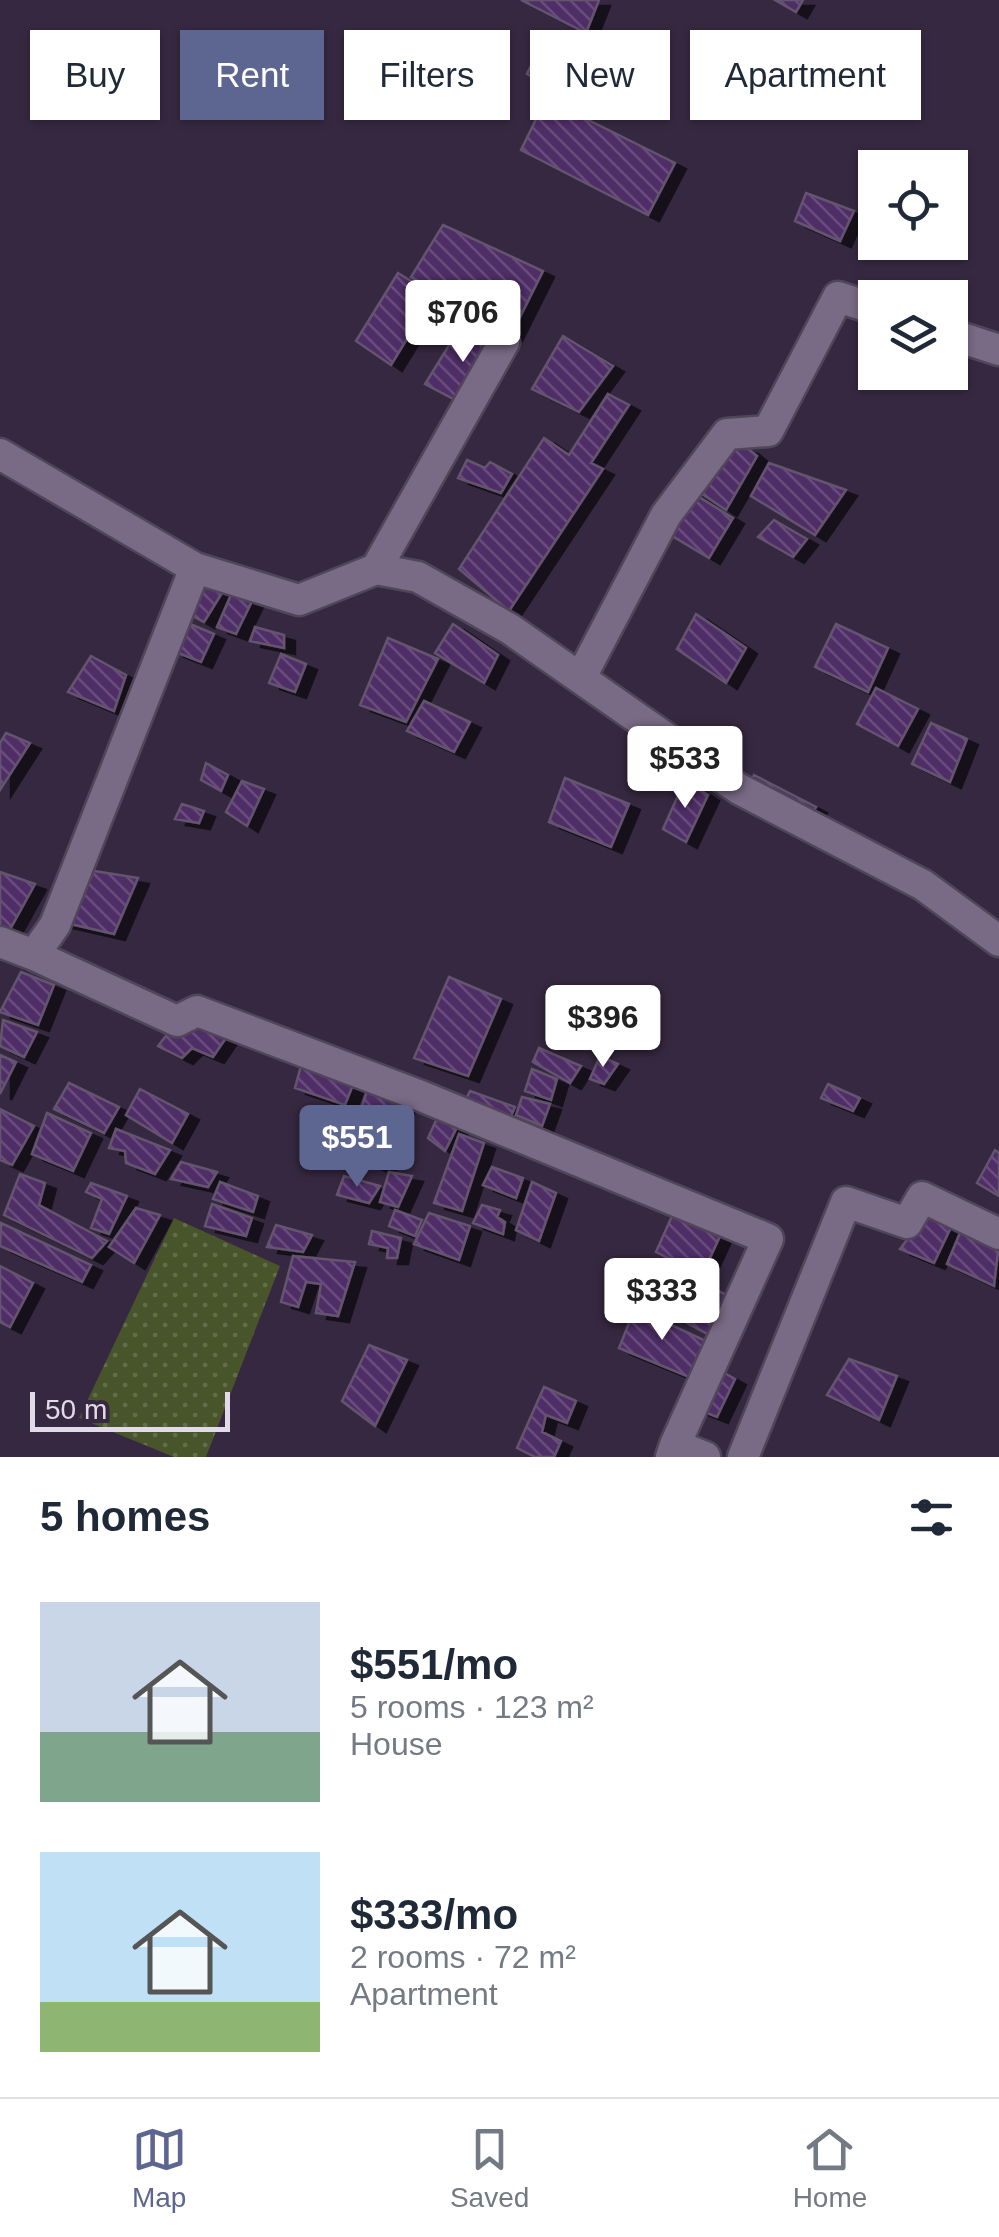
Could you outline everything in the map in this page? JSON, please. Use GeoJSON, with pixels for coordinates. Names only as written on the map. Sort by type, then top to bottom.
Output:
{"type":"FeatureCollection","features":[{"type":"Feature","properties":{"kind":"street"},"geometry":{"type":"LineString","coordinates":[[581,677],[666,515],[727,434],[768,431],[838,298],[858,304]]}},
{"type":"Feature","properties":{"kind":"street"},"geometry":{"type":"LineString","coordinates":[[968,340],[999,350]]}},
{"type":"Feature","properties":{"kind":"street"},"geometry":{"type":"LineString","coordinates":[[376,569],[504,342]]}},
{"type":"Feature","properties":{"kind":"street"},"geometry":{"type":"LineString","coordinates":[[0,454],[195,568],[299,600],[376,569],[418,577],[510,629],[738,789],[923,885],[999,941]]}},
{"type":"Feature","properties":{"kind":"street"},"geometry":{"type":"LineString","coordinates":[[34,954],[55,925],[195,568]]}},
{"type":"Feature","properties":{"kind":"street"},"geometry":{"type":"LineString","coordinates":[[0,942],[178,1021],[196,1011],[421,1096],[768,1239],[674,1451],[705,1457]]}},
{"type":"Feature","properties":{"kind":"street"},"geometry":{"type":"LineString","coordinates":[[742,1457],[846,1202],[906,1223],[922,1197],[999,1234]]}},
{"type":"Feature","properties":{"kind":"green space"},"geometry":{"type":"Polygon","coordinates":[[[174,1218],[280,1266],[206,1457],[174,1457],[79,1418],[174,1218]]]}},
{"type":"Feature","properties":{"kind":"building"},"geometry":{"type":"Polygon","coordinates":[[[521,0],[599,0],[587,30],[521,0]]]}},
{"type":"Feature","properties":{"kind":"building"},"geometry":{"type":"Polygon","coordinates":[[[775,0],[803,0],[796,12],[775,0]]]}},
{"type":"Feature","properties":{"kind":"building"},"geometry":{"type":"Polygon","coordinates":[[[536,120],[588,120],[675,163],[648,215],[521,150],[536,120]]]}},
{"type":"Feature","properties":{"kind":"building"},"geometry":{"type":"Polygon","coordinates":[[[806,193],[854,211],[840,241],[795,221],[806,193]]]}},
{"type":"Feature","properties":{"kind":"building"},"geometry":{"type":"Polygon","coordinates":[[[443,225],[543,271],[511,335],[411,277],[443,225]]]}},
{"type":"Feature","properties":{"kind":"building"},"geometry":{"type":"Polygon","coordinates":[[[398,273],[434,295],[391,365],[356,341],[398,273]]]}},
{"type":"Feature","properties":{"kind":"building"},"geometry":{"type":"Polygon","coordinates":[[[461,326],[501,348],[463,404],[425,384],[461,326]]]}},
{"type":"Feature","properties":{"kind":"building"},"geometry":{"type":"Polygon","coordinates":[[[563,336],[613,366],[579,412],[532,389],[563,336]]]}},
{"type":"Feature","properties":{"kind":"building"},"geometry":{"type":"Polygon","coordinates":[[[608,394],[629,405],[591,463],[603,469],[509,611],[459,569],[544,438],[569,455],[608,394]]]}},
{"type":"Feature","properties":{"kind":"building"},"geometry":{"type":"Polygon","coordinates":[[[725,445],[747,448],[757,456],[726,510],[692,487],[725,445]]]}},
{"type":"Feature","properties":{"kind":"building"},"geometry":{"type":"Polygon","coordinates":[[[467,460],[485,468],[490,462],[512,474],[501,493],[458,478],[467,460]]]}},
{"type":"Feature","properties":{"kind":"building"},"geometry":{"type":"Polygon","coordinates":[[[769,463],[846,490],[815,535],[751,496],[769,463]]]}},
{"type":"Feature","properties":{"kind":"building"},"geometry":{"type":"Polygon","coordinates":[[[691,492],[733,518],[709,558],[664,531],[691,492]]]}},
{"type":"Feature","properties":{"kind":"building"},"geometry":{"type":"Polygon","coordinates":[[[774,520],[807,539],[793,557],[758,537],[774,520]]]}},
{"type":"Feature","properties":{"kind":"building"},"geometry":{"type":"Polygon","coordinates":[[[206,580],[225,588],[204,622],[189,614],[206,580]]]}},
{"type":"Feature","properties":{"kind":"building"},"geometry":{"type":"Polygon","coordinates":[[[234,588],[254,597],[236,634],[217,627],[234,588]]]}},
{"type":"Feature","properties":{"kind":"building"},"geometry":{"type":"Polygon","coordinates":[[[696,614],[746,648],[726,683],[677,649],[696,614]]]}},
{"type":"Feature","properties":{"kind":"building"},"geometry":{"type":"Polygon","coordinates":[[[183,621],[214,634],[201,662],[173,651],[183,621]]]}},
{"type":"Feature","properties":{"kind":"building"},"geometry":{"type":"Polygon","coordinates":[[[453,624],[498,655],[484,683],[435,653],[453,624]]]}},
{"type":"Feature","properties":{"kind":"building"},"geometry":{"type":"Polygon","coordinates":[[[836,624],[888,648],[868,692],[815,667],[836,624]]]}},
{"type":"Feature","properties":{"kind":"building"},"geometry":{"type":"Polygon","coordinates":[[[255,627],[284,635],[284,648],[250,641],[255,627]]]}},
{"type":"Feature","properties":{"kind":"building"},"geometry":{"type":"Polygon","coordinates":[[[388,638],[438,659],[406,722],[360,705],[388,638]]]}},
{"type":"Feature","properties":{"kind":"building"},"geometry":{"type":"Polygon","coordinates":[[[281,654],[306,664],[295,692],[269,683],[281,654]]]}},
{"type":"Feature","properties":{"kind":"building"},"geometry":{"type":"Polygon","coordinates":[[[91,656],[126,675],[114,711],[68,692],[91,656]]]}},
{"type":"Feature","properties":{"kind":"building"},"geometry":{"type":"Polygon","coordinates":[[[876,688],[918,709],[898,746],[857,724],[876,688]]]}},
{"type":"Feature","properties":{"kind":"building"},"geometry":{"type":"Polygon","coordinates":[[[424,701],[470,722],[454,752],[407,731],[424,701]]]}},
{"type":"Feature","properties":{"kind":"building"},"geometry":{"type":"Polygon","coordinates":[[[931,723],[967,739],[950,782],[912,764],[931,723]]]}},
{"type":"Feature","properties":{"kind":"building"},"geometry":{"type":"Polygon","coordinates":[[[6,733],[30,743],[0,790],[0,743],[6,733]]]}},
{"type":"Feature","properties":{"kind":"building"},"geometry":{"type":"Polygon","coordinates":[[[206,763],[228,775],[221,791],[201,780],[206,763]]]}},
{"type":"Feature","properties":{"kind":"building"},"geometry":{"type":"Polygon","coordinates":[[[754,775],[816,807],[808,820],[749,786],[754,775]]]}},
{"type":"Feature","properties":{"kind":"building"},"geometry":{"type":"Polygon","coordinates":[[[565,778],[629,804],[611,847],[549,822],[565,778]]]}},
{"type":"Feature","properties":{"kind":"building"},"geometry":{"type":"Polygon","coordinates":[[[685,780],[708,795],[686,842],[663,829],[685,780]]]}},
{"type":"Feature","properties":{"kind":"building"},"geometry":{"type":"Polygon","coordinates":[[[242,781],[264,789],[247,826],[226,812],[242,781]]]}},
{"type":"Feature","properties":{"kind":"building"},"geometry":{"type":"Polygon","coordinates":[[[182,804],[204,811],[199,823],[175,819],[182,804]]]}},
{"type":"Feature","properties":{"kind":"building"},"geometry":{"type":"Polygon","coordinates":[[[82,869],[138,878],[114,934],[62,922],[82,869]]]}},
{"type":"Feature","properties":{"kind":"building"},"geometry":{"type":"Polygon","coordinates":[[[0,872],[35,884],[8,933],[0,930],[0,872]]]}},
{"type":"Feature","properties":{"kind":"building"},"geometry":{"type":"Polygon","coordinates":[[[21,972],[54,985],[38,1025],[0,1012],[21,972]]]}},
{"type":"Feature","properties":{"kind":"building"},"geometry":{"type":"Polygon","coordinates":[[[449,977],[501,999],[468,1076],[414,1058],[449,977]]]}},
{"type":"Feature","properties":{"kind":"building"},"geometry":{"type":"Polygon","coordinates":[[[3,1020],[37,1032],[24,1057],[0,1046],[3,1020]]]}},
{"type":"Feature","properties":{"kind":"building"},"geometry":{"type":"Polygon","coordinates":[[[198,1023],[230,1032],[213,1057],[192,1048],[182,1058],[158,1046],[173,1027],[198,1023]]]}},
{"type":"Feature","properties":{"kind":"building"},"geometry":{"type":"Polygon","coordinates":[[[539,1048],[581,1066],[570,1083],[533,1062],[539,1048]]]}},
{"type":"Feature","properties":{"kind":"building"},"geometry":{"type":"Polygon","coordinates":[[[0,1055],[16,1062],[0,1094],[0,1055]]]}},
{"type":"Feature","properties":{"kind":"building"},"geometry":{"type":"Polygon","coordinates":[[[600,1056],[618,1064],[604,1084],[590,1079],[600,1056]]]}},
{"type":"Feature","properties":{"kind":"building"},"geometry":{"type":"Polygon","coordinates":[[[302,1062],[354,1082],[345,1105],[295,1088],[302,1062]]]}},
{"type":"Feature","properties":{"kind":"building"},"geometry":{"type":"Polygon","coordinates":[[[532,1069],[557,1079],[551,1100],[525,1091],[532,1069]]]}},
{"type":"Feature","properties":{"kind":"building"},"geometry":{"type":"Polygon","coordinates":[[[69,1083],[119,1107],[104,1133],[54,1109],[69,1083]]]}},
{"type":"Feature","properties":{"kind":"building"},"geometry":{"type":"Polygon","coordinates":[[[828,1084],[860,1098],[853,1111],[821,1098],[828,1084]]]}},
{"type":"Feature","properties":{"kind":"building"},"geometry":{"type":"Polygon","coordinates":[[[368,1088],[405,1102],[383,1168],[346,1154],[368,1088]]]}},
{"type":"Feature","properties":{"kind":"building"},"geometry":{"type":"Polygon","coordinates":[[[140,1089],[188,1114],[172,1143],[126,1115],[140,1089]]]}},
{"type":"Feature","properties":{"kind":"building"},"geometry":{"type":"Polygon","coordinates":[[[470,1091],[515,1107],[506,1127],[461,1109],[470,1091]]]}},
{"type":"Feature","properties":{"kind":"building"},"geometry":{"type":"Polygon","coordinates":[[[522,1097],[550,1104],[542,1126],[516,1115],[522,1097]]]}},
{"type":"Feature","properties":{"kind":"building"},"geometry":{"type":"Polygon","coordinates":[[[0,1109],[34,1126],[12,1165],[0,1160],[0,1109]]]}},
{"type":"Feature","properties":{"kind":"building"},"geometry":{"type":"Polygon","coordinates":[[[47,1113],[91,1133],[73,1171],[32,1154],[47,1113]]]}},
{"type":"Feature","properties":{"kind":"building"},"geometry":{"type":"Polygon","coordinates":[[[439,1114],[459,1123],[445,1151],[428,1138],[439,1114]]]}},
{"type":"Feature","properties":{"kind":"building"},"geometry":{"type":"Polygon","coordinates":[[[116,1129],[170,1150],[155,1174],[126,1163],[125,1151],[109,1148],[116,1129]]]}},
{"type":"Feature","properties":{"kind":"building"},"geometry":{"type":"Polygon","coordinates":[[[459,1134],[484,1143],[462,1211],[434,1203],[459,1134]]]}},
{"type":"Feature","properties":{"kind":"building"},"geometry":{"type":"Polygon","coordinates":[[[995,1150],[999,1153],[999,1196],[977,1183],[995,1150]]]}},
{"type":"Feature","properties":{"kind":"building"},"geometry":{"type":"Polygon","coordinates":[[[181,1162],[217,1172],[208,1187],[171,1179],[181,1162]]]}},
{"type":"Feature","properties":{"kind":"building"},"geometry":{"type":"Polygon","coordinates":[[[492,1167],[523,1178],[516,1198],[483,1185],[492,1167]]]}},
{"type":"Feature","properties":{"kind":"building"},"geometry":{"type":"Polygon","coordinates":[[[389,1172],[412,1176],[398,1207],[380,1202],[389,1172]]]}},
{"type":"Feature","properties":{"kind":"building"},"geometry":{"type":"Polygon","coordinates":[[[20,1174],[45,1183],[39,1205],[107,1241],[92,1258],[4,1215],[20,1174]]]}},
{"type":"Feature","properties":{"kind":"building"},"geometry":{"type":"Polygon","coordinates":[[[344,1176],[380,1186],[369,1203],[337,1195],[344,1176]]]}},
{"type":"Feature","properties":{"kind":"building"},"geometry":{"type":"Polygon","coordinates":[[[220,1182],[258,1196],[253,1212],[213,1199],[220,1182]]]}},
{"type":"Feature","properties":{"kind":"building"},"geometry":{"type":"Polygon","coordinates":[[[532,1182],[556,1193],[539,1241],[516,1230],[532,1182]]]}},
{"type":"Feature","properties":{"kind":"building"},"geometry":{"type":"Polygon","coordinates":[[[91,1183],[127,1196],[109,1234],[91,1228],[102,1199],[86,1192],[91,1183]]]}},
{"type":"Feature","properties":{"kind":"building"},"geometry":{"type":"Polygon","coordinates":[[[212,1204],[252,1218],[246,1236],[205,1226],[212,1204]]]}},
{"type":"Feature","properties":{"kind":"building"},"geometry":{"type":"Polygon","coordinates":[[[482,1205],[500,1210],[497,1217],[505,1222],[503,1234],[473,1223],[482,1205]]]}},
{"type":"Feature","properties":{"kind":"building"},"geometry":{"type":"Polygon","coordinates":[[[136,1208],[160,1215],[134,1263],[109,1247],[136,1208]]]}},
{"type":"Feature","properties":{"kind":"building"},"geometry":{"type":"Polygon","coordinates":[[[395,1210],[422,1220],[415,1236],[389,1226],[395,1210]]]}},
{"type":"Feature","properties":{"kind":"building"},"geometry":{"type":"Polygon","coordinates":[[[429,1213],[470,1226],[459,1260],[414,1244],[429,1213]]]}},
{"type":"Feature","properties":{"kind":"building"},"geometry":{"type":"Polygon","coordinates":[[[927,1214],[953,1223],[934,1263],[900,1249],[927,1214]]]}},
{"type":"Feature","properties":{"kind":"building"},"geometry":{"type":"Polygon","coordinates":[[[672,1216],[721,1234],[702,1275],[656,1252],[672,1216]]]}},
{"type":"Feature","properties":{"kind":"building"},"geometry":{"type":"Polygon","coordinates":[[[1,1223],[91,1265],[82,1282],[0,1246],[1,1223]]]}},
{"type":"Feature","properties":{"kind":"building"},"geometry":{"type":"Polygon","coordinates":[[[276,1225],[312,1235],[303,1252],[267,1247],[276,1225]]]}},
{"type":"Feature","properties":{"kind":"building"},"geometry":{"type":"Polygon","coordinates":[[[962,1228],[999,1243],[994,1286],[947,1264],[962,1228]]]}},
{"type":"Feature","properties":{"kind":"building"},"geometry":{"type":"Polygon","coordinates":[[[372,1231],[401,1238],[397,1258],[387,1258],[388,1248],[369,1244],[372,1231]]]}},
{"type":"Feature","properties":{"kind":"building"},"geometry":{"type":"Polygon","coordinates":[[[293,1256],[355,1262],[338,1316],[316,1313],[321,1284],[306,1282],[298,1307],[281,1302],[293,1256]]]}},
{"type":"Feature","properties":{"kind":"building"},"geometry":{"type":"Polygon","coordinates":[[[0,1266],[33,1283],[10,1327],[0,1322],[0,1266]]]}},
{"type":"Feature","properties":{"kind":"building"},"geometry":{"type":"Polygon","coordinates":[[[702,1283],[733,1298],[713,1337],[685,1322],[702,1283]]]}},
{"type":"Feature","properties":{"kind":"building"},"geometry":{"type":"Polygon","coordinates":[[[635,1308],[708,1342],[689,1377],[619,1348],[635,1308]]]}},
{"type":"Feature","properties":{"kind":"building"},"geometry":{"type":"Polygon","coordinates":[[[369,1345],[407,1360],[375,1426],[342,1401],[369,1345]]]}},
{"type":"Feature","properties":{"kind":"building"},"geometry":{"type":"Polygon","coordinates":[[[849,1359],[897,1376],[879,1420],[827,1395],[849,1359]]]}},
{"type":"Feature","properties":{"kind":"building"},"geometry":{"type":"Polygon","coordinates":[[[716,1368],[735,1379],[717,1417],[697,1409],[716,1368]]]}},
{"type":"Feature","properties":{"kind":"building"},"geometry":{"type":"Polygon","coordinates":[[[544,1387],[576,1401],[567,1423],[546,1415],[542,1432],[561,1441],[554,1457],[535,1457],[517,1448],[544,1387]]]}}]}
